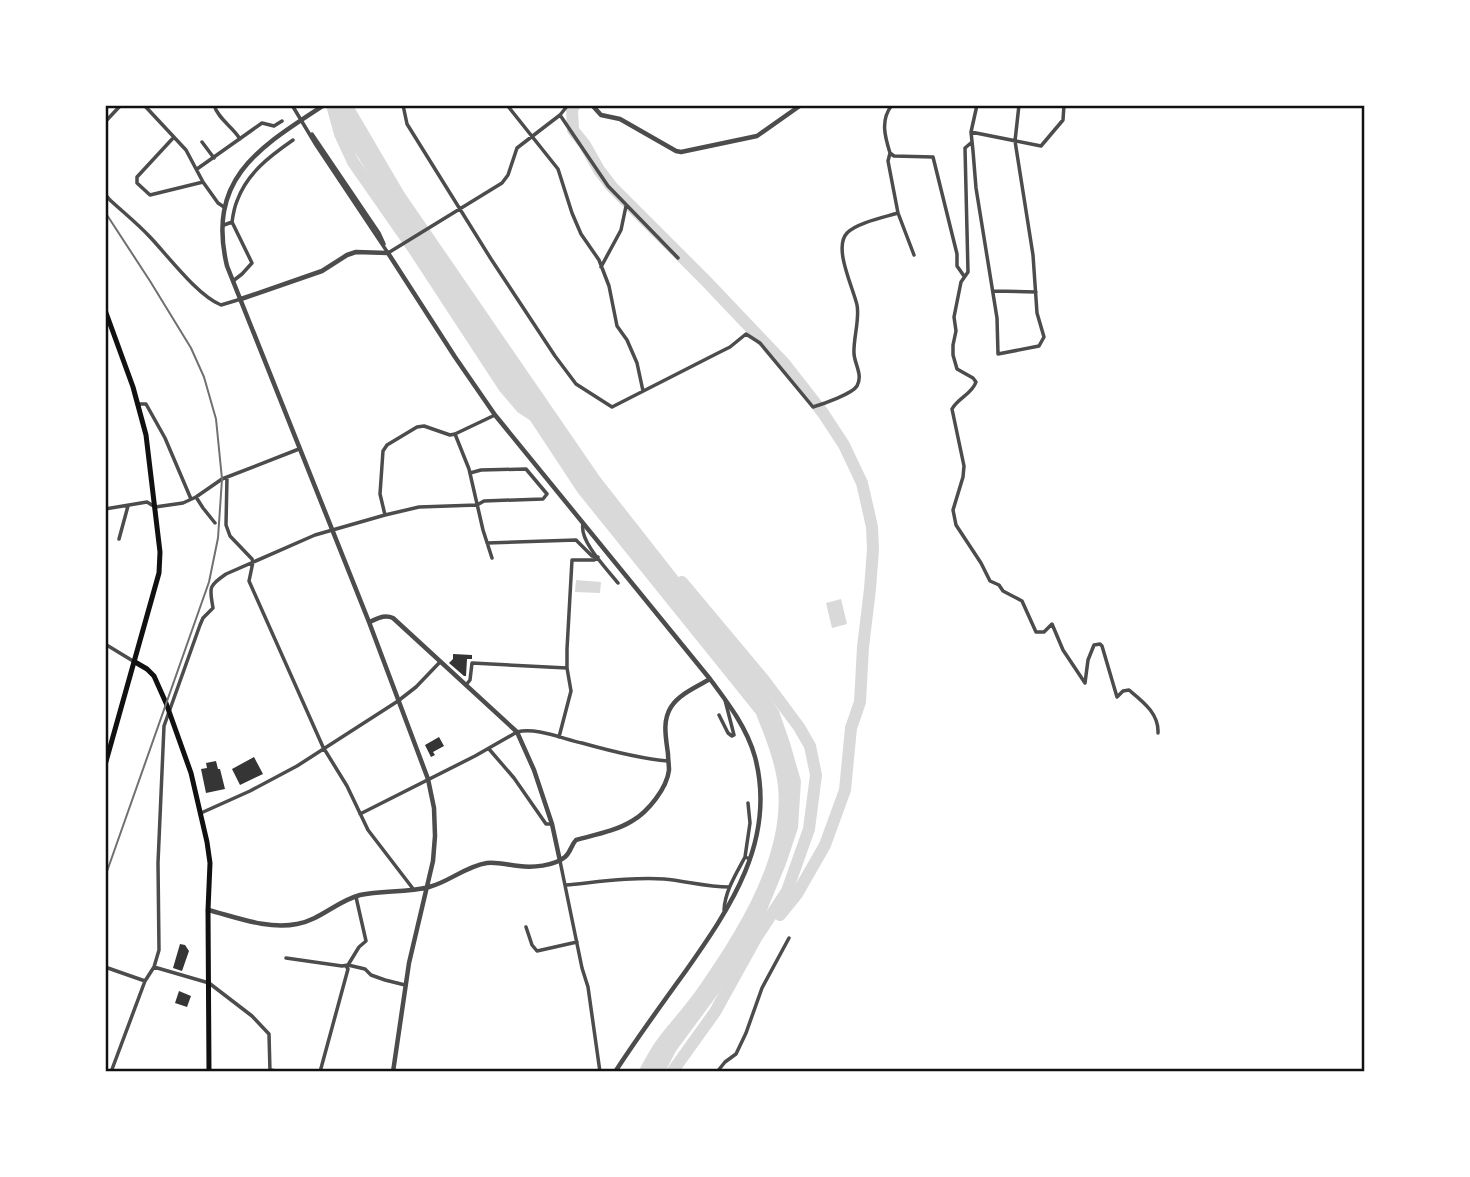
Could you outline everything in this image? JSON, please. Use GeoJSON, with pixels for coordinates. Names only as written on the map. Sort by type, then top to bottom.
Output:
{"type":"FeatureCollection","features":[{"type":"Feature","properties":{"kind":"main road"},"geometry":{"type":"LineString","coordinates":[[105,310],[133,387],[146,435],[160,552],[159,573],[105,765]]}},
{"type":"Feature","properties":{"kind":"main road"},"geometry":{"type":"LineString","coordinates":[[135,662],[154,676],[169,712],[191,773],[208,842],[209,1072]]}},
{"type":"Feature","properties":{"kind":"street"},"geometry":{"type":"LineString","coordinates":[[105,122],[121,105]]}},
{"type":"Feature","properties":{"kind":"street"},"geometry":{"type":"LineString","coordinates":[[144,105],[186,150],[203,182],[223,207]]}},
{"type":"Feature","properties":{"kind":"street"},"geometry":{"type":"LineString","coordinates":[[214,105],[240,139]]}},
{"type":"Feature","properties":{"kind":"street"},"geometry":{"type":"LineString","coordinates":[[292,105],[379,233],[388,253],[454,357],[495,415],[725,698],[740,722],[755,758],[760,819],[742,880],[707,940],[615,1072]]}},
{"type":"Feature","properties":{"kind":"street"},"geometry":{"type":"LineString","coordinates":[[324,105],[266,145],[236,178],[223,207],[223,252],[428,779],[435,836],[433,861],[405,985],[393,1072]]}},
{"type":"Feature","properties":{"kind":"street"},"geometry":{"type":"LineString","coordinates":[[403,105],[407,124],[555,356],[576,384],[612,407],[723,350],[746,334],[760,343],[813,407],[851,391],[857,386],[859,375],[854,356],[858,307],[845,270],[842,244],[846,233],[854,227],[898,213]]}},
{"type":"Feature","properties":{"kind":"street"},"geometry":{"type":"LineString","coordinates":[[507,105],[558,169],[576,223],[609,286],[617,326],[637,363],[643,391]]}},
{"type":"Feature","properties":{"kind":"street"},"geometry":{"type":"LineString","coordinates":[[105,194],[201,291],[221,305],[322,271],[356,252],[388,253],[397,248],[502,183],[508,175],[517,148],[560,115],[568,105]]}},
{"type":"Feature","properties":{"kind":"street"},"geometry":{"type":"LineString","coordinates":[[592,105],[601,115],[620,119],[681,152],[757,136],[802,105]]}},
{"type":"Feature","properties":{"kind":"street"},"geometry":{"type":"LineString","coordinates":[[892,105],[888,110],[884,134],[890,153],[888,161],[898,213],[914,255]]}},
{"type":"Feature","properties":{"kind":"street"},"geometry":{"type":"LineString","coordinates":[[977,105],[971,132],[976,188],[997,318],[998,354],[1039,346],[1044,337],[1037,313],[1033,255],[1015,141],[1019,105]]}},
{"type":"Feature","properties":{"kind":"street"},"geometry":{"type":"LineString","coordinates":[[971,132],[1041,146],[1063,120],[1064,105]]}},
{"type":"Feature","properties":{"kind":"street"},"geometry":{"type":"LineString","coordinates":[[560,115],[608,186],[678,258]]}},
{"type":"Feature","properties":{"kind":"street"},"geometry":{"type":"LineString","coordinates":[[197,169],[262,123],[274,125],[282,121]]}},
{"type":"Feature","properties":{"kind":"street"},"geometry":{"type":"LineString","coordinates":[[174,137],[137,177],[137,183],[150,195],[203,182]]}},
{"type":"Feature","properties":{"kind":"street"},"geometry":{"type":"LineString","coordinates":[[233,281],[252,263],[232,222],[236,202],[261,164],[293,140]]}},
{"type":"Feature","properties":{"kind":"street"},"geometry":{"type":"LineString","coordinates":[[202,142],[214,158]]}},
{"type":"Feature","properties":{"kind":"street"},"geometry":{"type":"LineString","coordinates":[[972,142],[965,148],[968,272],[961,282],[954,317],[956,338],[953,355],[957,369],[973,377],[976,382],[974,388],[952,409],[964,466],[953,510],[956,525],[990,581],[1022,601],[1036,632],[1044,632],[1052,624],[1063,650],[1085,682],[1088,660],[1094,645],[1102,646],[1117,697],[1123,691],[1129,690],[1137,697],[1159,723],[1158,733]]}},
{"type":"Feature","properties":{"kind":"street"},"geometry":{"type":"LineString","coordinates":[[890,153],[894,156],[933,157],[957,254],[957,266],[964,276]]}},
{"type":"Feature","properties":{"kind":"street"},"geometry":{"type":"LineString","coordinates":[[601,267],[621,230],[626,206]]}},
{"type":"Feature","properties":{"kind":"street"},"geometry":{"type":"LineString","coordinates":[[222,226],[232,222]]}},
{"type":"Feature","properties":{"kind":"street"},"geometry":{"type":"LineString","coordinates":[[993,291],[1036,292]]}},
{"type":"Feature","properties":{"kind":"street"},"geometry":{"type":"LineString","coordinates":[[138,404],[146,404],[165,438],[191,500]]}},
{"type":"Feature","properties":{"kind":"street"},"geometry":{"type":"LineString","coordinates":[[385,514],[380,494],[383,451],[387,445],[417,427],[424,426],[450,435],[495,415]]}},
{"type":"Feature","properties":{"kind":"street"},"geometry":{"type":"LineString","coordinates":[[455,434],[470,473],[492,558]]}},
{"type":"Feature","properties":{"kind":"street"},"geometry":{"type":"LineString","coordinates":[[105,509],[147,502],[155,507],[183,503],[227,477],[299,449]]}},
{"type":"Feature","properties":{"kind":"street"},"geometry":{"type":"LineString","coordinates":[[111,1072],[159,950],[158,863],[164,726],[200,625],[213,608],[210,589],[226,574],[314,535],[385,514],[419,507],[543,499],[547,494],[526,470],[481,470],[470,473]]}},
{"type":"Feature","properties":{"kind":"street"},"geometry":{"type":"LineString","coordinates":[[227,477],[226,525],[230,536],[252,559],[249,580],[324,747],[368,830],[414,890]]}},
{"type":"Feature","properties":{"kind":"street"},"geometry":{"type":"LineString","coordinates":[[196,497],[215,523]]}},
{"type":"Feature","properties":{"kind":"street"},"geometry":{"type":"LineString","coordinates":[[119,539],[128,506]]}},
{"type":"Feature","properties":{"kind":"street"},"geometry":{"type":"LineString","coordinates":[[583,524],[581,530],[585,540],[618,583]]}},
{"type":"Feature","properties":{"kind":"street"},"geometry":{"type":"LineString","coordinates":[[487,543],[576,540],[592,556],[598,558]]}},
{"type":"Feature","properties":{"kind":"street"},"geometry":{"type":"LineString","coordinates":[[559,737],[571,691],[567,668],[572,560],[594,561],[598,558]]}},
{"type":"Feature","properties":{"kind":"street"},"geometry":{"type":"LineString","coordinates":[[369,622],[383,616],[393,618],[517,732],[534,770],[552,824],[588,987],[600,1072]]}},
{"type":"Feature","properties":{"kind":"street"},"geometry":{"type":"LineString","coordinates":[[105,644],[135,662]]}},
{"type":"Feature","properties":{"kind":"street"},"geometry":{"type":"LineString","coordinates":[[200,813],[297,766],[398,701],[440,662]]}},
{"type":"Feature","properties":{"kind":"street"},"geometry":{"type":"LineString","coordinates":[[466,685],[470,680],[472,663],[567,668]]}},
{"type":"Feature","properties":{"kind":"street"},"geometry":{"type":"LineString","coordinates":[[208,910],[261,923],[291,925],[312,919],[360,895],[428,887],[447,881],[475,865],[498,862],[529,866],[560,861],[569,854],[576,840],[623,826],[646,810],[666,782],[669,771],[665,729],[669,709],[674,702],[710,679]]}},
{"type":"Feature","properties":{"kind":"street"},"geometry":{"type":"LineString","coordinates":[[719,715],[728,733],[734,735],[725,698]]}},
{"type":"Feature","properties":{"kind":"street"},"geometry":{"type":"LineString","coordinates":[[360,814],[524,730],[668,761]]}},
{"type":"Feature","properties":{"kind":"street"},"geometry":{"type":"LineString","coordinates":[[489,749],[514,778],[546,824],[552,824]]}},
{"type":"Feature","properties":{"kind":"street"},"geometry":{"type":"LineString","coordinates":[[724,913],[729,887],[747,858],[750,823],[748,803]]}},
{"type":"Feature","properties":{"kind":"street"},"geometry":{"type":"LineString","coordinates":[[566,885],[664,879],[729,887]]}},
{"type":"Feature","properties":{"kind":"street"},"geometry":{"type":"LineString","coordinates":[[320,1072],[347,965],[366,941],[356,897]]}},
{"type":"Feature","properties":{"kind":"street"},"geometry":{"type":"LineString","coordinates":[[526,927],[537,951],[577,942]]}},
{"type":"Feature","properties":{"kind":"street"},"geometry":{"type":"LineString","coordinates":[[717,1072],[736,1054],[762,988],[789,938]]}},
{"type":"Feature","properties":{"kind":"street"},"geometry":{"type":"LineString","coordinates":[[286,958],[347,965],[405,985]]}},
{"type":"Feature","properties":{"kind":"street"},"geometry":{"type":"LineString","coordinates":[[105,967],[145,981]]}},
{"type":"Feature","properties":{"kind":"street"},"geometry":{"type":"LineString","coordinates":[[154,967],[209,983],[252,1016],[269,1034],[270,1071],[283,1072]]}},
{"type":"Feature","properties":{"kind":"shaded area"},"geometry":{"type":"Polygon","coordinates":[[[326,105],[353,105],[404,192],[600,477],[753,672],[779,711],[801,781],[798,828],[763,920],[718,994],[676,1051],[665,1072],[638,1072],[654,1044],[695,993],[729,941],[756,891],[774,839],[778,786],[766,740],[756,714],[578,493],[383,198],[326,105]]]}},
{"type":"Feature","properties":{"kind":"shaded area"},"geometry":{"type":"Polygon","coordinates":[[[576,580],[601,582],[600,593],[575,592],[576,580]]]}},
{"type":"Feature","properties":{"kind":"shaded area"},"geometry":{"type":"Polygon","coordinates":[[[841,599],[847,624],[832,628],[826,603],[841,599]]]}},
{"type":"Feature","properties":{"kind":"building"},"geometry":{"type":"Polygon","coordinates":[[[453,654],[472,655],[472,659],[467,659],[466,676],[449,663],[453,654]]]}},
{"type":"Feature","properties":{"kind":"building"},"geometry":{"type":"Polygon","coordinates":[[[439,737],[444,746],[433,752],[435,755],[431,757],[425,745],[439,737]]]}},
{"type":"Feature","properties":{"kind":"building"},"geometry":{"type":"Polygon","coordinates":[[[254,757],[263,774],[240,785],[232,769],[254,757]]]}},
{"type":"Feature","properties":{"kind":"building"},"geometry":{"type":"Polygon","coordinates":[[[216,761],[225,789],[206,793],[201,769],[207,768],[206,763],[216,761]]]}},
{"type":"Feature","properties":{"kind":"building"},"geometry":{"type":"Polygon","coordinates":[[[180,944],[185,945],[189,951],[182,971],[173,968],[180,944]]]}},
{"type":"Feature","properties":{"kind":"building"},"geometry":{"type":"Polygon","coordinates":[[[179,991],[191,996],[187,1007],[175,1003],[179,991]]]}},
{"type":"Feature","properties":{"kind":"waterway"},"geometry":{"type":"LineString","coordinates":[[332,105],[340,134],[353,162],[504,387],[522,408],[536,417]]}},
{"type":"Feature","properties":{"kind":"waterway"},"geometry":{"type":"LineString","coordinates":[[575,105],[572,109],[573,130],[599,170],[612,187],[784,363],[844,445],[862,483],[872,527],[873,549],[860,702],[851,728],[845,790],[825,845],[797,894],[780,915]]}},
{"type":"Feature","properties":{"kind":"waterway"},"geometry":{"type":"LineString","coordinates":[[672,1072],[715,1012],[756,938],[787,891],[809,829],[816,775],[810,746],[799,727],[764,680],[682,582]]}},
{"type":"Feature","properties":{"kind":"railway"},"geometry":{"type":"LineString","coordinates":[[105,212],[191,348],[204,377],[216,419],[222,479],[218,538],[209,582],[105,877]]}}]}
